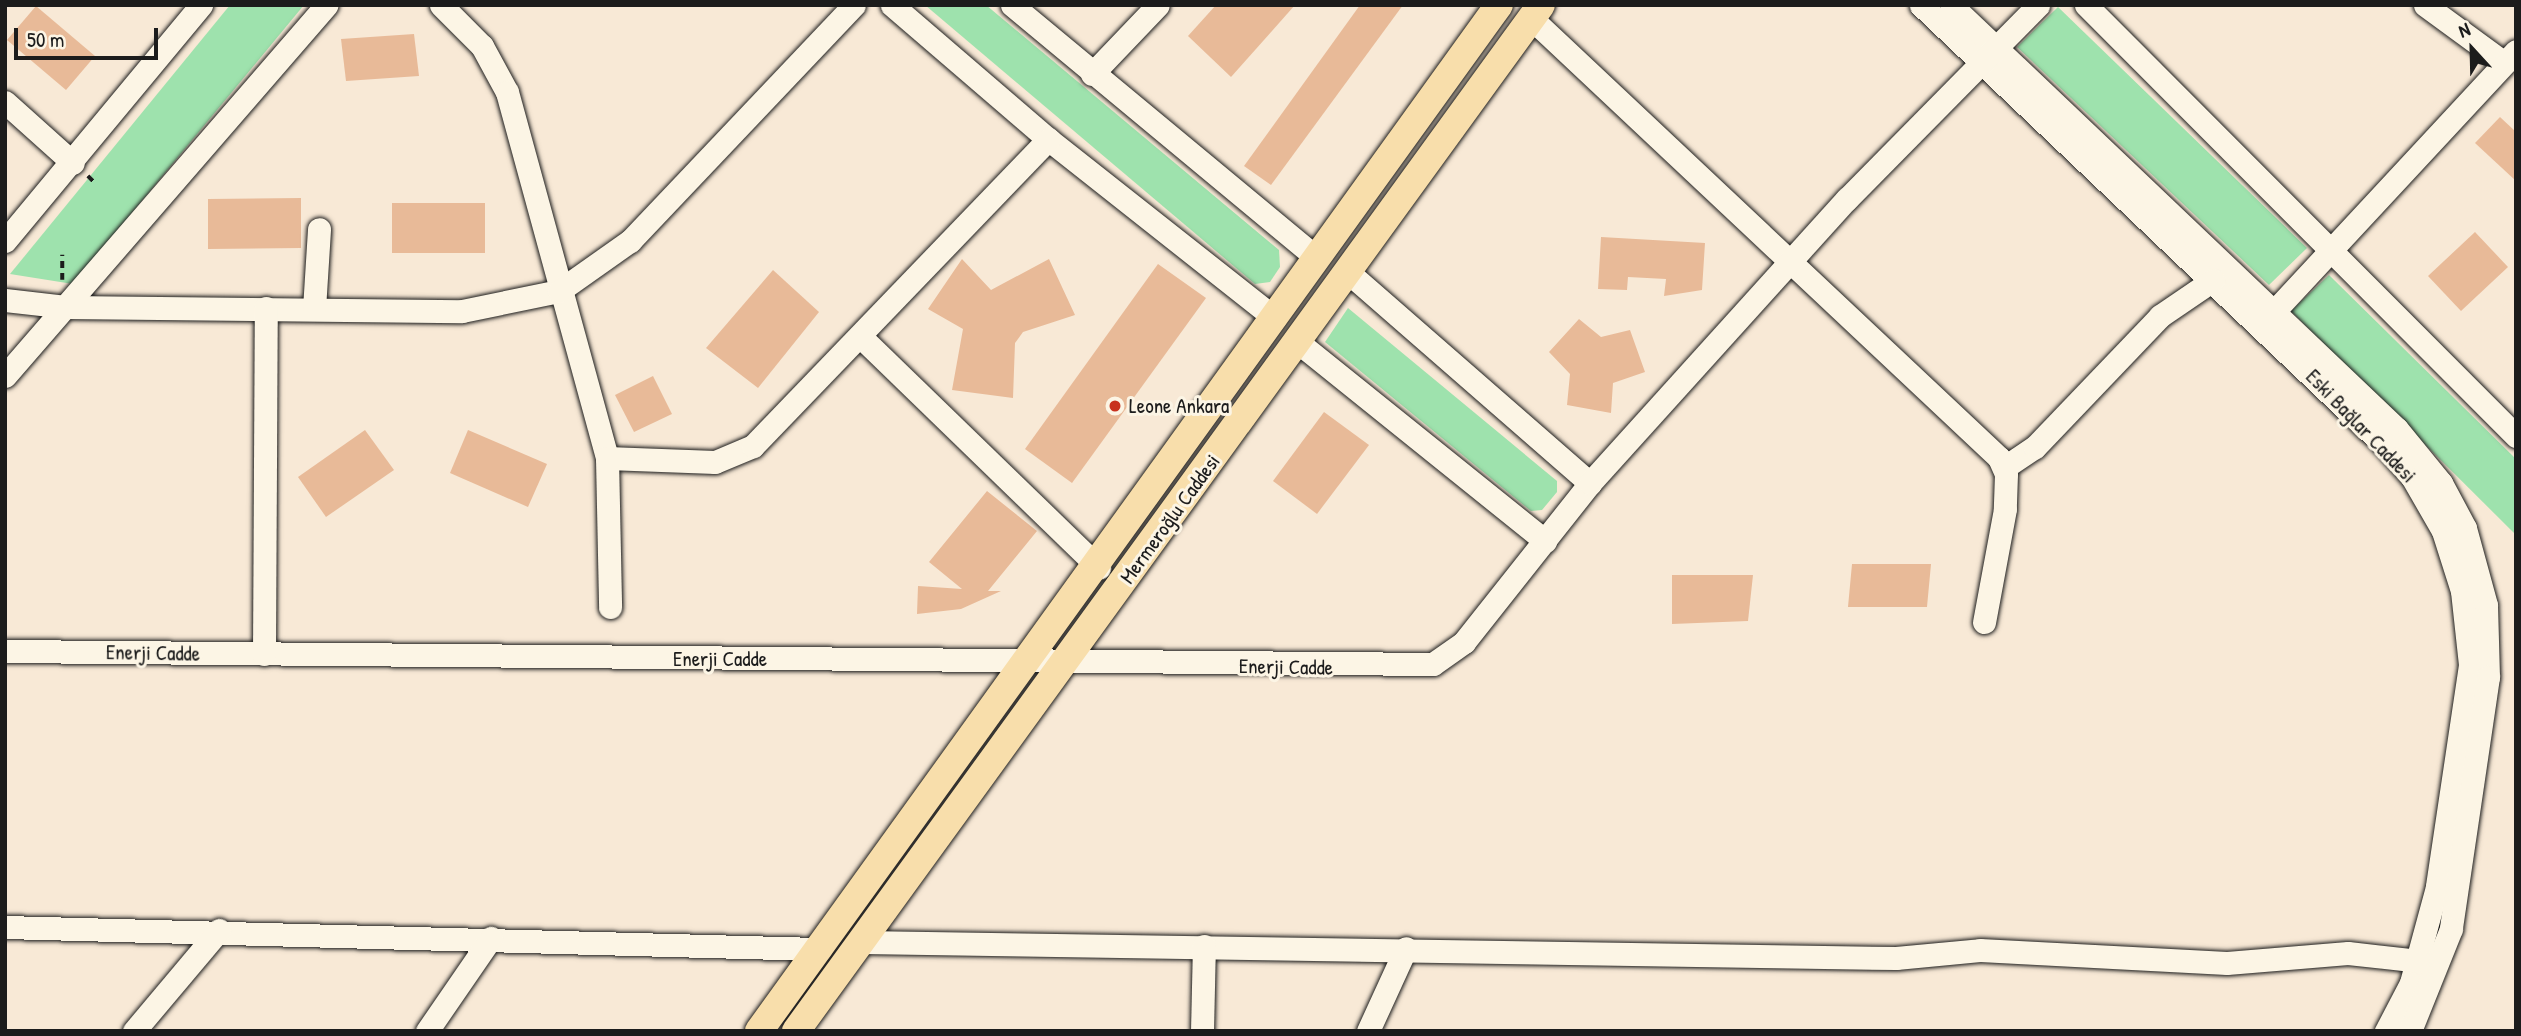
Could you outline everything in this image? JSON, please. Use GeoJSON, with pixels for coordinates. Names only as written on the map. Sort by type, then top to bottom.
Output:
{"type":"FeatureCollection","features":[{"type":"Feature","properties":{"kind":"main road","name":"Mermeroğlu Caddesi"},"geometry":{"type":"LineString","coordinates":[[759,1031],[1099,568],[1499,5]]}},
{"type":"Feature","properties":{"kind":"main road","name":"Mermeroğlu Caddesi"},"geometry":{"type":"LineString","coordinates":[[796,1031],[1299,343],[1536,12]]}},
{"type":"Feature","properties":{"kind":"street"},"geometry":{"type":"LineString","coordinates":[[5,241],[73,163],[201,5]]}},
{"type":"Feature","properties":{"kind":"street"},"geometry":{"type":"LineString","coordinates":[[5,376],[326,5]]}},
{"type":"Feature","properties":{"kind":"street"},"geometry":{"type":"LineString","coordinates":[[441,5],[482,46],[501,77],[607,458],[610,607]]}},
{"type":"Feature","properties":{"kind":"street"},"geometry":{"type":"LineString","coordinates":[[5,300],[66,307],[462,311],[559,291],[630,241],[854,5]]}},
{"type":"Feature","properties":{"kind":"street"},"geometry":{"type":"LineString","coordinates":[[892,5],[1048,139],[1275,318]]}},
{"type":"Feature","properties":{"kind":"street"},"geometry":{"type":"LineString","coordinates":[[1012,5],[1317,258]]}},
{"type":"Feature","properties":{"kind":"street"},"geometry":{"type":"LineString","coordinates":[[1092,74],[1158,5]]}},
{"type":"Feature","properties":{"kind":"street","name":"Eski Bağlar Caddesi"},"geometry":{"type":"LineString","coordinates":[[1921,5],[1986,53],[2427,464],[2465,528],[2486,605],[2488,677],[2465,860],[2442,960],[2410,1031]]}},
{"type":"Feature","properties":{"kind":"street","name":"Eski Bağlar Caddesi"},"geometry":{"type":"LineString","coordinates":[[1951,5],[1986,53],[2213,280],[2268,318],[2412,477],[2453,556],[2470,665],[2447,834],[2419,961],[2386,1031]]}},
{"type":"Feature","properties":{"kind":"street"},"geometry":{"type":"LineString","coordinates":[[1299,343],[1545,541],[1590,483],[1790,263],[1986,53],[2038,5]]}},
{"type":"Feature","properties":{"kind":"street"},"geometry":{"type":"LineString","coordinates":[[2086,5],[2516,436]]}},
{"type":"Feature","properties":{"kind":"street"},"geometry":{"type":"LineString","coordinates":[[2268,318],[2510,57],[2425,5]]}},
{"type":"Feature","properties":{"kind":"street"},"geometry":{"type":"LineString","coordinates":[[1536,12],[1790,263],[1973,429],[2005,467],[2005,509],[1984,622]]}},
{"type":"Feature","properties":{"kind":"street"},"geometry":{"type":"LineString","coordinates":[[5,102],[73,163]]}},
{"type":"Feature","properties":{"kind":"street"},"geometry":{"type":"LineString","coordinates":[[607,458],[680,464],[736,455],[779,422],[862,338],[1048,139]]}},
{"type":"Feature","properties":{"kind":"street"},"geometry":{"type":"LineString","coordinates":[[314,309],[319,229]]}},
{"type":"Feature","properties":{"kind":"street"},"geometry":{"type":"LineString","coordinates":[[1349,273],[1590,483]]}},
{"type":"Feature","properties":{"kind":"street"},"geometry":{"type":"LineString","coordinates":[[2005,467],[2035,447],[2144,330],[2213,280]]}},
{"type":"Feature","properties":{"kind":"street"},"geometry":{"type":"LineString","coordinates":[[264,654],[266,308]]}},
{"type":"Feature","properties":{"kind":"street"},"geometry":{"type":"LineString","coordinates":[[862,338],[1099,568]]}},
{"type":"Feature","properties":{"kind":"street","name":"Enerji Cadde"},"geometry":{"type":"LineString","coordinates":[[5,651],[1032,659],[1062,665],[1433,664],[1464,642],[1545,541]]}},
{"type":"Feature","properties":{"kind":"street"},"geometry":{"type":"LineString","coordinates":[[5,927],[219,930],[820,949]]}},
{"type":"Feature","properties":{"kind":"street"},"geometry":{"type":"LineString","coordinates":[[134,1031],[219,930]]}},
{"type":"Feature","properties":{"kind":"street"},"geometry":{"type":"LineString","coordinates":[[426,1031],[491,938]]}},
{"type":"Feature","properties":{"kind":"street"},"geometry":{"type":"LineString","coordinates":[[862,942],[1406,948],[1896,958],[1980,950],[2227,963],[2347,953],[2419,961]]}},
{"type":"Feature","properties":{"kind":"street"},"geometry":{"type":"LineString","coordinates":[[1202,1031],[1204,946]]}},
{"type":"Feature","properties":{"kind":"street"},"geometry":{"type":"LineString","coordinates":[[1368,1031],[1406,948]]}},
{"type":"Feature","properties":{"kind":"green space"},"geometry":{"type":"Polygon","coordinates":[[[230,5],[304,5],[73,284],[10,274],[230,5]]]}},
{"type":"Feature","properties":{"kind":"green space"},"geometry":{"type":"Polygon","coordinates":[[[925,5],[986,5],[1279,250],[1280,267],[1270,282],[1255,284],[925,5]]]}},
{"type":"Feature","properties":{"kind":"green space"},"geometry":{"type":"Polygon","coordinates":[[[2058,7],[2307,248],[2269,285],[2017,47],[2058,7]]]}},
{"type":"Feature","properties":{"kind":"green space"},"geometry":{"type":"Polygon","coordinates":[[[2329,275],[2516,459],[2516,535],[2291,311],[2329,275]]]}},
{"type":"Feature","properties":{"kind":"green space"},"geometry":{"type":"Polygon","coordinates":[[[1348,308],[1557,481],[1557,492],[1542,510],[1531,511],[1325,342],[1348,308]]]}},
{"type":"Feature","properties":{"kind":"building"},"geometry":{"type":"Polygon","coordinates":[[[1216,5],[1295,5],[1231,77],[1188,36],[1216,5]]]}},
{"type":"Feature","properties":{"kind":"building"},"geometry":{"type":"Polygon","coordinates":[[[1360,5],[1403,5],[1271,185],[1244,166],[1360,5]]]}},
{"type":"Feature","properties":{"kind":"building"},"geometry":{"type":"Polygon","coordinates":[[[36,6],[95,56],[66,90],[7,40],[36,6]]]}},
{"type":"Feature","properties":{"kind":"building"},"geometry":{"type":"Polygon","coordinates":[[[414,34],[419,76],[346,81],[341,39],[414,34]]]}},
{"type":"Feature","properties":{"kind":"building"},"geometry":{"type":"Polygon","coordinates":[[[2500,117],[2516,132],[2516,181],[2475,143],[2500,117]]]}},
{"type":"Feature","properties":{"kind":"building"},"geometry":{"type":"Polygon","coordinates":[[[301,198],[301,248],[208,249],[208,199],[301,198]]]}},
{"type":"Feature","properties":{"kind":"building"},"geometry":{"type":"Polygon","coordinates":[[[392,203],[485,203],[485,253],[392,253],[392,203]]]}},
{"type":"Feature","properties":{"kind":"building"},"geometry":{"type":"Polygon","coordinates":[[[2475,232],[2508,267],[2461,311],[2428,276],[2475,232]]]}},
{"type":"Feature","properties":{"kind":"building"},"geometry":{"type":"Polygon","coordinates":[[[1601,237],[1705,243],[1702,290],[1664,296],[1666,279],[1628,277],[1627,290],[1598,289],[1601,237]]]}},
{"type":"Feature","properties":{"kind":"building"},"geometry":{"type":"Polygon","coordinates":[[[962,259],[991,290],[1049,259],[1075,315],[1023,332],[1015,343],[1013,398],[952,390],[963,329],[928,309],[962,259]]]}},
{"type":"Feature","properties":{"kind":"building"},"geometry":{"type":"Polygon","coordinates":[[[1158,264],[1206,298],[1072,483],[1025,449],[1158,264]]]}},
{"type":"Feature","properties":{"kind":"building"},"geometry":{"type":"Polygon","coordinates":[[[773,270],[819,312],[758,388],[706,348],[773,270]]]}},
{"type":"Feature","properties":{"kind":"building"},"geometry":{"type":"Polygon","coordinates":[[[1579,319],[1601,337],[1630,330],[1645,372],[1613,383],[1611,413],[1567,405],[1570,374],[1549,352],[1579,319]]]}},
{"type":"Feature","properties":{"kind":"building"},"geometry":{"type":"Polygon","coordinates":[[[653,376],[672,414],[634,432],[615,395],[653,376]]]}},
{"type":"Feature","properties":{"kind":"building"},"geometry":{"type":"Polygon","coordinates":[[[1324,412],[1369,445],[1317,514],[1273,481],[1324,412]]]}},
{"type":"Feature","properties":{"kind":"building"},"geometry":{"type":"Polygon","coordinates":[[[365,430],[394,470],[326,517],[298,477],[365,430]]]}},
{"type":"Feature","properties":{"kind":"building"},"geometry":{"type":"Polygon","coordinates":[[[468,430],[547,464],[528,507],[450,473],[468,430]]]}},
{"type":"Feature","properties":{"kind":"building"},"geometry":{"type":"Polygon","coordinates":[[[987,491],[1037,531],[988,591],[1001,591],[961,609],[917,614],[918,586],[962,589],[929,562],[987,491]]]}},
{"type":"Feature","properties":{"kind":"building"},"geometry":{"type":"Polygon","coordinates":[[[1852,564],[1931,564],[1927,607],[1848,607],[1852,564]]]}},
{"type":"Feature","properties":{"kind":"building"},"geometry":{"type":"Polygon","coordinates":[[[1672,575],[1753,575],[1748,621],[1672,624],[1672,575]]]}},
{"type":"Feature","properties":{"kind":"place","name":"Leone Ankara"},"geometry":{"type":"Point","coordinates":[1115,406]}}]}
